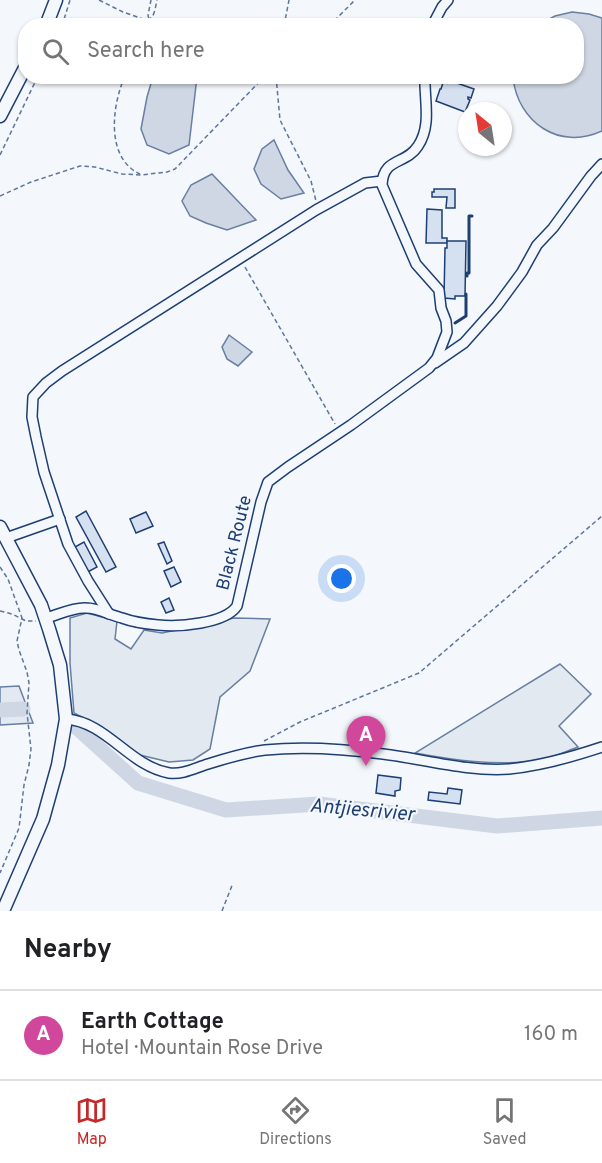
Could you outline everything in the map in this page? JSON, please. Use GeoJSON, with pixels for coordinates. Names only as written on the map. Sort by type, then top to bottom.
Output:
{"type":"FeatureCollection","features":[{"type":"Feature","properties":{"kind":"main road"},"geometry":{"type":"LineString","coordinates":[[49,18],[56,0]]}},
{"type":"Feature","properties":{"kind":"main road"},"geometry":{"type":"LineString","coordinates":[[0,116],[18,81]]}},
{"type":"Feature","properties":{"kind":"main road"},"geometry":{"type":"LineString","coordinates":[[0,526],[46,618],[60,665],[66,719],[58,765],[44,819],[3,911]]}},
{"type":"Feature","properties":{"kind":"street"},"geometry":{"type":"LineString","coordinates":[[436,18],[441,7],[448,0]]}},
{"type":"Feature","properties":{"kind":"street"},"geometry":{"type":"LineString","coordinates":[[109,614],[68,544],[44,472],[32,417],[33,397],[46,383],[62,372],[316,210],[365,183],[382,181],[385,170],[411,154],[419,146],[428,119],[426,84]]}},
{"type":"Feature","properties":{"kind":"street","name":"Black Route"},"geometry":{"type":"LineString","coordinates":[[46,618],[88,608],[142,623],[161,625],[213,620],[232,612],[237,606],[261,501],[268,482],[465,343],[497,306],[522,272],[537,245],[553,228],[602,164]]}},
{"type":"Feature","properties":{"kind":"street","name":"Black Route"},"geometry":{"type":"LineString","coordinates":[[382,181],[416,264],[439,290],[447,332],[437,358],[429,368]]}},
{"type":"Feature","properties":{"kind":"street"},"geometry":{"type":"LineString","coordinates":[[6,538],[60,519]]}},
{"type":"Feature","properties":{"kind":"street"},"geometry":{"type":"LineString","coordinates":[[66,719],[87,724],[143,763],[157,770],[172,773],[264,750],[339,750],[383,754],[464,767],[508,769],[565,758],[602,747]]}},
{"type":"Feature","properties":{"kind":"path"},"geometry":{"type":"LineString","coordinates":[[64,18],[70,0]]}},
{"type":"Feature","properties":{"kind":"path"},"geometry":{"type":"LineString","coordinates":[[99,0],[138,18]]}},
{"type":"Feature","properties":{"kind":"path"},"geometry":{"type":"LineString","coordinates":[[148,18],[151,0]]}},
{"type":"Feature","properties":{"kind":"path"},"geometry":{"type":"LineString","coordinates":[[150,18],[157,0]]}},
{"type":"Feature","properties":{"kind":"path"},"geometry":{"type":"LineString","coordinates":[[286,18],[289,0]]}},
{"type":"Feature","properties":{"kind":"path"},"geometry":{"type":"LineString","coordinates":[[337,18],[355,0]]}},
{"type":"Feature","properties":{"kind":"path"},"geometry":{"type":"LineString","coordinates":[[0,155],[34,84]]}},
{"type":"Feature","properties":{"kind":"path"},"geometry":{"type":"LineString","coordinates":[[122,84],[116,107],[117,146],[120,156],[129,167],[141,174]]}},
{"type":"Feature","properties":{"kind":"path"},"geometry":{"type":"LineString","coordinates":[[0,196],[31,182],[80,166],[95,167],[122,174],[167,172],[175,169],[257,84]]}},
{"type":"Feature","properties":{"kind":"path"},"geometry":{"type":"LineString","coordinates":[[277,84],[279,120],[311,181],[317,204],[316,210]]}},
{"type":"Feature","properties":{"kind":"path"},"geometry":{"type":"LineString","coordinates":[[240,258],[340,432]]}},
{"type":"Feature","properties":{"kind":"path"},"geometry":{"type":"LineString","coordinates":[[258,744],[300,722],[419,673],[602,516]]}},
{"type":"Feature","properties":{"kind":"path"},"geometry":{"type":"LineString","coordinates":[[0,567],[8,579],[22,618],[17,641],[29,683],[27,713],[31,749],[19,828],[0,873]]}},
{"type":"Feature","properties":{"kind":"path"},"geometry":{"type":"LineString","coordinates":[[0,612],[31,622],[46,618]]}},
{"type":"Feature","properties":{"kind":"path"},"geometry":{"type":"LineString","coordinates":[[222,911],[233,883]]}},
{"type":"Feature","properties":{"kind":"shaded area"},"geometry":{"type":"Polygon","coordinates":[[[572,12],[602,18],[602,131],[586,136],[556,135],[532,119],[516,94],[514,84],[584,84],[584,18],[551,18],[572,12]]]}},
{"type":"Feature","properties":{"kind":"shaded area"},"geometry":{"type":"Polygon","coordinates":[[[151,84],[196,84],[189,145],[169,154],[147,145],[141,129],[151,84]]]}},
{"type":"Feature","properties":{"kind":"shaded area"},"geometry":{"type":"Polygon","coordinates":[[[274,140],[288,170],[304,193],[281,199],[261,184],[254,169],[262,149],[274,140]]]}},
{"type":"Feature","properties":{"kind":"shaded area"},"geometry":{"type":"Polygon","coordinates":[[[212,174],[256,220],[227,230],[190,216],[182,201],[191,185],[212,174]]]}},
{"type":"Feature","properties":{"kind":"shaded area"},"geometry":{"type":"Polygon","coordinates":[[[229,335],[252,352],[238,366],[227,359],[222,347],[229,335]]]}},
{"type":"Feature","properties":{"kind":"shaded area"},"geometry":{"type":"Polygon","coordinates":[[[87,613],[117,621],[115,639],[131,649],[144,630],[162,633],[234,618],[270,619],[250,671],[220,697],[210,749],[193,760],[169,762],[140,755],[109,732],[74,713],[70,663],[70,618],[87,613]]]}},
{"type":"Feature","properties":{"kind":"shaded area"},"geometry":{"type":"Polygon","coordinates":[[[560,664],[591,694],[559,726],[578,747],[544,759],[504,763],[474,762],[415,753],[560,664]]]}},
{"type":"Feature","properties":{"kind":"shaded area"},"geometry":{"type":"Polygon","coordinates":[[[19,686],[33,723],[0,725],[0,687],[19,686]]]}},
{"type":"Feature","properties":{"kind":"building"},"geometry":{"type":"Polygon","coordinates":[[[443,84],[460,84],[474,89],[471,98],[468,97],[469,102],[458,102],[458,109],[436,101],[443,84]]]}},
{"type":"Feature","properties":{"kind":"building"},"geometry":{"type":"Polygon","coordinates":[[[434,189],[455,189],[455,208],[446,208],[447,197],[432,197],[434,189]]]}},
{"type":"Feature","properties":{"kind":"building"},"geometry":{"type":"Polygon","coordinates":[[[427,209],[442,210],[442,238],[447,238],[447,243],[426,243],[427,209]]]}},
{"type":"Feature","properties":{"kind":"building"},"geometry":{"type":"Polygon","coordinates":[[[447,241],[466,241],[465,296],[455,296],[455,299],[444,298],[447,241]]]}},
{"type":"Feature","properties":{"kind":"building"},"geometry":{"type":"Polygon","coordinates":[[[86,511],[116,567],[106,572],[76,517],[86,511]]]}},
{"type":"Feature","properties":{"kind":"building"},"geometry":{"type":"Polygon","coordinates":[[[146,512],[153,526],[136,533],[130,519],[146,512]]]}},
{"type":"Feature","properties":{"kind":"building"},"geometry":{"type":"Polygon","coordinates":[[[84,542],[97,567],[86,573],[73,548],[84,542]]]}},
{"type":"Feature","properties":{"kind":"building"},"geometry":{"type":"Polygon","coordinates":[[[164,542],[172,561],[167,564],[158,544],[164,542]]]}},
{"type":"Feature","properties":{"kind":"building"},"geometry":{"type":"Polygon","coordinates":[[[174,567],[181,582],[171,587],[164,571],[174,567]]]}},
{"type":"Feature","properties":{"kind":"building"},"geometry":{"type":"Polygon","coordinates":[[[169,598],[174,610],[166,613],[161,602],[169,598]]]}},
{"type":"Feature","properties":{"kind":"building"},"geometry":{"type":"Polygon","coordinates":[[[378,775],[401,778],[400,790],[395,791],[395,796],[376,793],[378,775]]]}},
{"type":"Feature","properties":{"kind":"building"},"geometry":{"type":"Polygon","coordinates":[[[448,788],[462,790],[460,804],[428,800],[429,792],[447,794],[448,788]]]}},
{"type":"Feature","properties":{"kind":"waterway","name":"Antjiesrivier"},"geometry":{"type":"LineString","coordinates":[[0,710],[23,709]]}},
{"type":"Feature","properties":{"kind":"waterway","name":"Antjiesrivier"},"geometry":{"type":"LineString","coordinates":[[76,727],[138,783],[226,810],[319,804],[497,826],[602,818]]}},
{"type":"Feature","properties":{"kind":"wall"},"geometry":{"type":"LineString","coordinates":[[467,276],[469,273],[469,216],[472,216]]}},
{"type":"Feature","properties":{"kind":"wall"},"geometry":{"type":"LineString","coordinates":[[455,323],[466,316],[466,294]]}},
{"type":"Feature","properties":{"kind":"place","name":"Earth Cottage"},"geometry":{"type":"Point","coordinates":[366,766]}}]}
